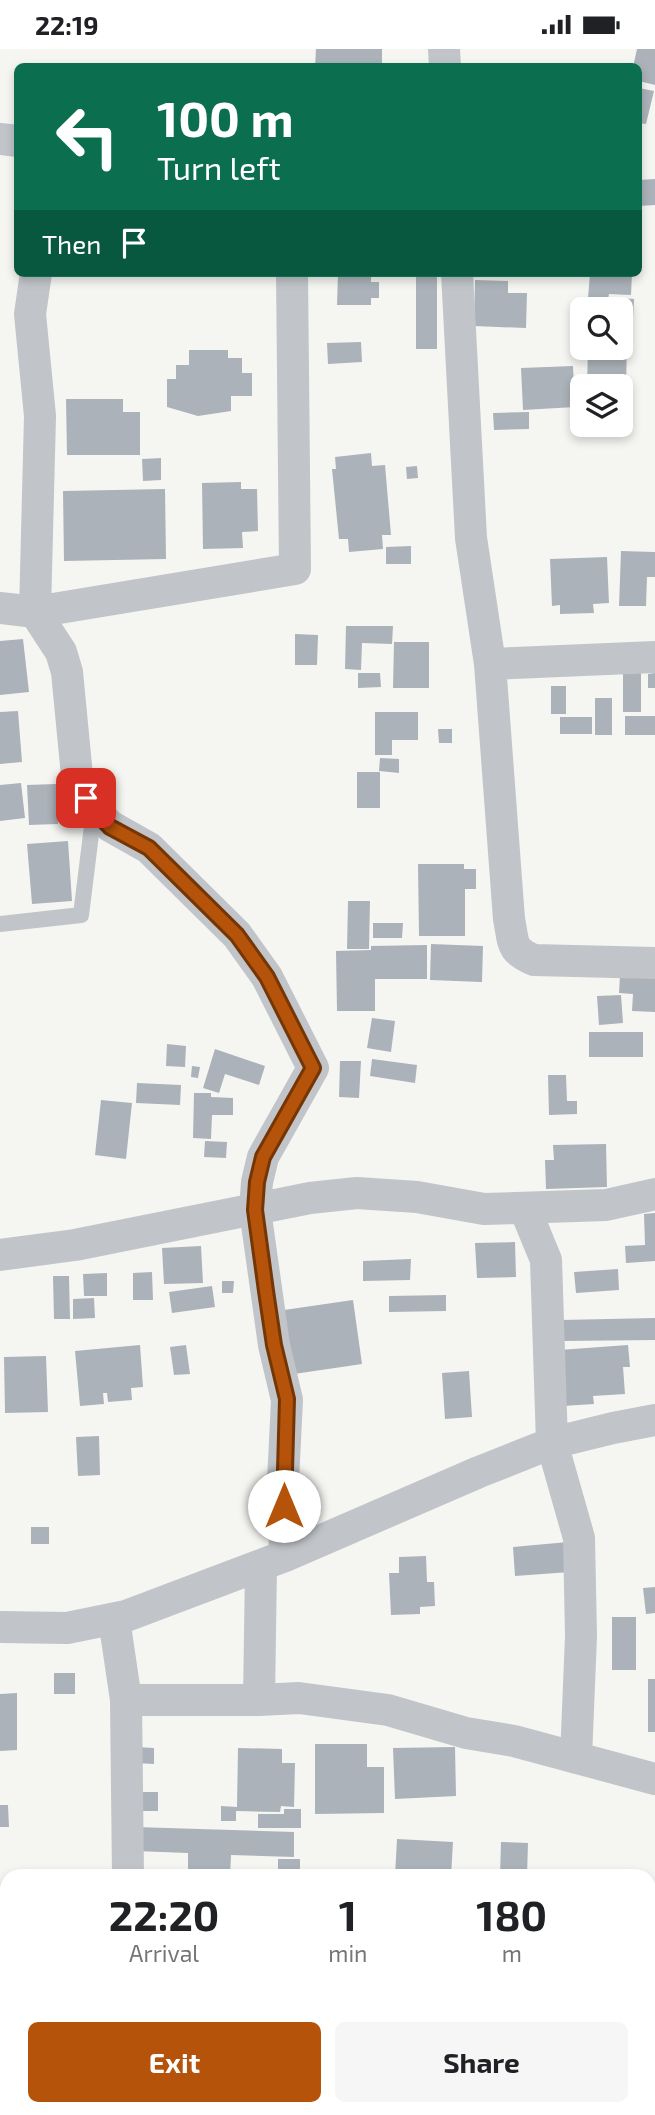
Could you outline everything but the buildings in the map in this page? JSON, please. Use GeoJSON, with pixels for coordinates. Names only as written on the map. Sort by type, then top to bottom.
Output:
{"type":"FeatureCollection","features":[{"type":"Feature","properties":{"kind":"street"},"geometry":{"type":"LineString","coordinates":[[35,277],[30,314],[40,417],[35,612],[61,652],[67,672],[78,786],[94,810],[110,827],[149,848],[237,935],[267,977],[313,1068],[263,1157],[257,1182],[255,1210],[274,1345],[287,1399],[283,1481],[259,1700]]}},
{"type":"Feature","properties":{"kind":"street"},"geometry":{"type":"LineString","coordinates":[[0,608],[35,612],[295,569],[292,277]]}},
{"type":"Feature","properties":{"kind":"street"},"geometry":{"type":"LineString","coordinates":[[457,277],[471,538],[490,664],[509,919],[514,945],[519,954],[534,960],[655,963]]}},
{"type":"Feature","properties":{"kind":"street"},"geometry":{"type":"LineString","coordinates":[[490,664],[655,657]]}},
{"type":"Feature","properties":{"kind":"street"},"geometry":{"type":"LineString","coordinates":[[0,1255],[75,1244],[310,1198],[357,1193],[417,1197],[484,1209],[606,1205],[655,1193]]}},
{"type":"Feature","properties":{"kind":"street"},"geometry":{"type":"LineString","coordinates":[[525,1209],[546,1260],[552,1443],[579,1538],[581,1636],[576,1758]]}},
{"type":"Feature","properties":{"kind":"street"},"geometry":{"type":"LineString","coordinates":[[0,1627],[67,1628],[126,1616],[273,1561],[552,1443],[655,1420]]}},
{"type":"Feature","properties":{"kind":"street"},"geometry":{"type":"LineString","coordinates":[[114,1619],[126,1700],[128,1869]]}},
{"type":"Feature","properties":{"kind":"street"},"geometry":{"type":"LineString","coordinates":[[126,1700],[299,1699],[388,1710],[466,1733],[514,1741],[655,1779]]}},
{"type":"Feature","properties":{"kind":"lane"},"geometry":{"type":"LineString","coordinates":[[0,924],[81,915],[94,810]]}},
{"type":"Feature","properties":{"kind":"route"},"geometry":{"type":"LineString","coordinates":[[86,798],[110,827],[149,848],[237,935],[267,977],[313,1068],[263,1157],[257,1182],[255,1210],[274,1345],[287,1399],[284,1506]]}}]}
